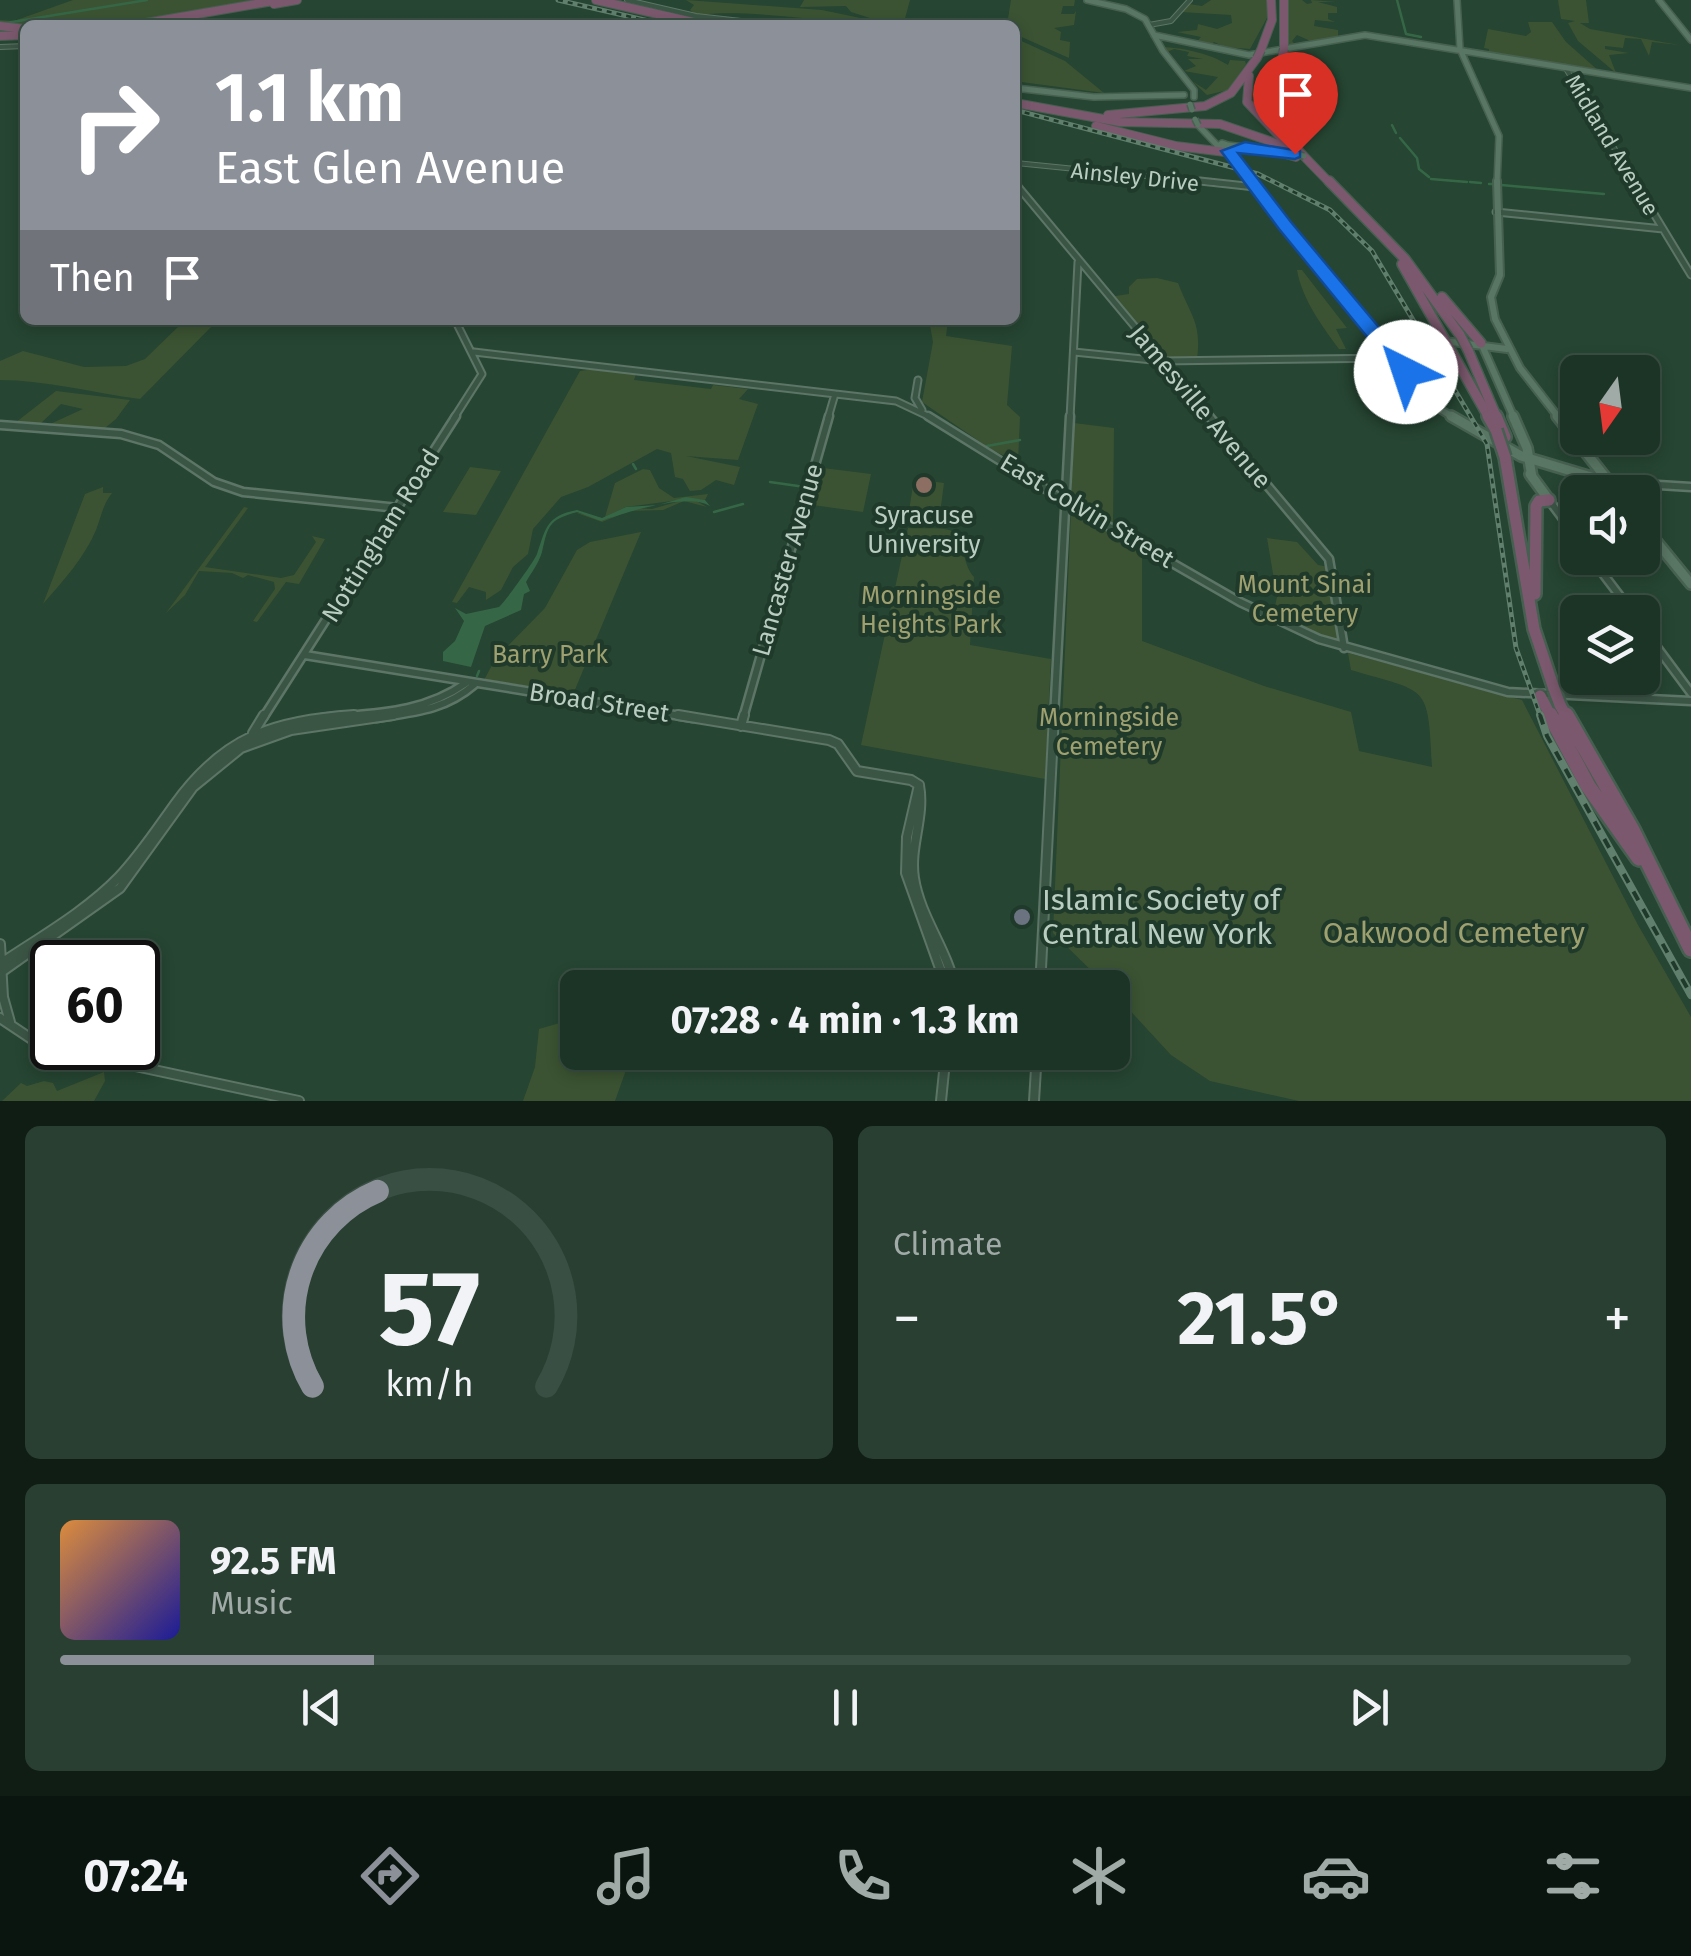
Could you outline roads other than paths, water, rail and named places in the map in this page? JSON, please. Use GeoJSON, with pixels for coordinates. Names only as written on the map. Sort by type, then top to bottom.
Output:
{"type":"FeatureCollection","features":[{"type":"Feature","properties":{"kind":"highway"},"geometry":{"type":"LineString","coordinates":[[163,20],[279,0]]}},
{"type":"Feature","properties":{"kind":"highway"},"geometry":{"type":"LineString","coordinates":[[184,20],[297,0]]}},
{"type":"Feature","properties":{"kind":"highway"},"geometry":{"type":"LineString","coordinates":[[583,0],[673,20]]}},
{"type":"Feature","properties":{"kind":"highway"},"geometry":{"type":"LineString","coordinates":[[1271,0],[1271,25],[1245,89],[1247,102],[1401,257],[1453,337],[1500,433],[1518,457],[1535,604],[1556,697],[1691,949]]}},
{"type":"Feature","properties":{"kind":"highway"},"geometry":{"type":"LineString","coordinates":[[1284,0],[1285,123],[1306,156],[1481,344]]}},
{"type":"Feature","properties":{"kind":"highway"},"geometry":{"type":"LineString","coordinates":[[608,4],[683,20]]}},
{"type":"Feature","properties":{"kind":"highway"},"geometry":{"type":"LineString","coordinates":[[1020,102],[1108,115],[1205,106],[1231,93],[1259,54]]}},
{"type":"Feature","properties":{"kind":"highway"},"geometry":{"type":"LineString","coordinates":[[1284,78],[1279,119],[1283,133],[1364,216]]}},
{"type":"Feature","properties":{"kind":"highway"},"geometry":{"type":"LineString","coordinates":[[1020,103],[1120,122],[1230,126],[1294,152]]}},
{"type":"Feature","properties":{"kind":"highway"},"geometry":{"type":"LineString","coordinates":[[1020,103],[1176,146],[1223,148]]}},
{"type":"Feature","properties":{"kind":"highway"},"geometry":{"type":"LineString","coordinates":[[1275,151],[1296,158],[1353,209]]}},
{"type":"Feature","properties":{"kind":"highway"},"geometry":{"type":"LineString","coordinates":[[1401,257],[1465,350],[1500,433]]}},
{"type":"Feature","properties":{"kind":"highway"},"geometry":{"type":"LineString","coordinates":[[1518,457],[1534,629],[1556,697],[1588,786],[1657,880]]}},
{"type":"Feature","properties":{"kind":"highway"},"geometry":{"type":"LineString","coordinates":[[1535,604],[1536,506],[1539,501],[1549,500]]}},
{"type":"Feature","properties":{"kind":"highway"},"geometry":{"type":"LineString","coordinates":[[1556,697],[1640,834],[1691,935]]}},
{"type":"Feature","properties":{"kind":"main road"},"geometry":{"type":"LineString","coordinates":[[1087,0],[1131,11],[1149,25],[1190,86],[1188,100],[1198,125],[1223,148],[1441,410],[1518,457],[1583,475]]}},
{"type":"Feature","properties":{"kind":"main road"},"geometry":{"type":"LineString","coordinates":[[1457,0],[1460,49],[1496,125],[1499,148],[1496,212],[1500,275],[1492,304],[1505,344],[1603,475]]}},
{"type":"Feature","properties":{"kind":"main road"},"geometry":{"type":"LineString","coordinates":[[1659,0],[1691,40]]}},
{"type":"Feature","properties":{"kind":"main road"},"geometry":{"type":"LineString","coordinates":[[1155,38],[1164,36],[1223,53],[1249,55],[1340,42],[1361,34],[1691,88]]}},
{"type":"Feature","properties":{"kind":"main road"},"geometry":{"type":"LineString","coordinates":[[1020,89],[1084,97],[1174,96],[1188,100]]}},
{"type":"Feature","properties":{"kind":"main road"},"geometry":{"type":"LineString","coordinates":[[1223,148],[1247,147],[1306,156]]}},
{"type":"Feature","properties":{"kind":"main road"},"geometry":{"type":"LineString","coordinates":[[1223,148],[1247,147]]}},
{"type":"Feature","properties":{"kind":"main road"},"geometry":{"type":"LineString","coordinates":[[1453,337],[1481,344],[1505,344]]}},
{"type":"Feature","properties":{"kind":"main road"},"geometry":{"type":"LineString","coordinates":[[1481,344],[1518,457],[1549,500]]}},
{"type":"Feature","properties":{"kind":"main road"},"geometry":{"type":"LineString","coordinates":[[1518,457],[1532,477]]}},
{"type":"Feature","properties":{"kind":"main road"},"geometry":{"type":"LineString","coordinates":[[1660,546],[1691,584]]}},
{"type":"Feature","properties":{"kind":"street"},"geometry":{"type":"LineString","coordinates":[[627,0],[684,14],[735,20]]}},
{"type":"Feature","properties":{"kind":"street"},"geometry":{"type":"LineString","coordinates":[[1149,25],[1171,21],[1190,0]]}},
{"type":"Feature","properties":{"kind":"street","name":"Midland Avenue"},"geometry":{"type":"LineString","coordinates":[[1565,67],[1691,275]]}},
{"type":"Feature","properties":{"kind":"street","name":"Ainsley Drive"},"geometry":{"type":"LineString","coordinates":[[1020,164],[1255,187]]}},
{"type":"Feature","properties":{"kind":"street","name":"Jamesville Avenue"},"geometry":{"type":"LineString","coordinates":[[1020,189],[1329,558],[1344,648]]}},
{"type":"Feature","properties":{"kind":"street"},"geometry":{"type":"LineString","coordinates":[[1496,212],[1663,229]]}},
{"type":"Feature","properties":{"kind":"street"},"geometry":{"type":"LineString","coordinates":[[1041,970],[1078,262]]}},
{"type":"Feature","properties":{"kind":"street"},"geometry":{"type":"LineString","coordinates":[[458,325],[482,374]]}},
{"type":"Feature","properties":{"kind":"street","name":"East Colvin Street"},"geometry":{"type":"LineString","coordinates":[[474,352],[896,401],[927,414],[1066,501],[1240,602],[1344,648],[1485,686],[1556,697],[1691,697]]}},
{"type":"Feature","properties":{"kind":"street"},"geometry":{"type":"LineString","coordinates":[[1074,352],[1162,361],[1394,358]]}},
{"type":"Feature","properties":{"kind":"street","name":"Nottingham Road"},"geometry":{"type":"LineString","coordinates":[[244,747],[496,355]]}},
{"type":"Feature","properties":{"kind":"street"},"geometry":{"type":"LineString","coordinates":[[918,380],[916,401],[927,414]]}},
{"type":"Feature","properties":{"kind":"street","name":"Lancaster Avenue"},"geometry":{"type":"LineString","coordinates":[[741,726],[835,394]]}},
{"type":"Feature","properties":{"kind":"street"},"geometry":{"type":"LineString","coordinates":[[0,425],[72,430],[153,443],[178,455],[206,478],[246,492],[398,508]]}},
{"type":"Feature","properties":{"kind":"street"},"geometry":{"type":"LineString","coordinates":[[1038,483],[1056,488],[1067,480]]}},
{"type":"Feature","properties":{"kind":"street"},"geometry":{"type":"LineString","coordinates":[[1660,485],[1691,487]]}},
{"type":"Feature","properties":{"kind":"street"},"geometry":{"type":"LineString","coordinates":[[1549,500],[1560,515]]}},
{"type":"Feature","properties":{"kind":"street"},"geometry":{"type":"LineString","coordinates":[[1604,575],[1619,595]]}},
{"type":"Feature","properties":{"kind":"street"},"geometry":{"type":"LineString","coordinates":[[1660,653],[1691,697]]}},
{"type":"Feature","properties":{"kind":"street","name":"Broad Street"},"geometry":{"type":"LineString","coordinates":[[305,655],[834,742],[857,771],[912,780],[919,786],[914,876],[921,905],[950,960],[950,970]]}},
{"type":"Feature","properties":{"kind":"street"},"geometry":{"type":"LineString","coordinates":[[1,968],[115,880],[194,777],[253,734],[281,724],[431,703],[471,684]]}},
{"type":"Feature","properties":{"kind":"street"},"geometry":{"type":"LineString","coordinates":[[1,968],[120,888],[193,787],[244,747],[291,730],[432,710],[454,702],[471,684]]}},
{"type":"Feature","properties":{"kind":"street"},"geometry":{"type":"LineString","coordinates":[[0,944],[5,1021],[22,1036],[42,1046],[300,1101]]}},
{"type":"Feature","properties":{"kind":"street"},"geometry":{"type":"LineString","coordinates":[[941,1101],[944,1070]]}},
{"type":"Feature","properties":{"kind":"street"},"geometry":{"type":"LineString","coordinates":[[1034,1101],[1036,1070]]}},
{"type":"Feature","properties":{"kind":"waterway"},"geometry":{"type":"LineString","coordinates":[[24,20],[147,0]]}},
{"type":"Feature","properties":{"kind":"waterway"},"geometry":{"type":"LineString","coordinates":[[614,0],[629,4]]}},
{"type":"Feature","properties":{"kind":"waterway"},"geometry":{"type":"LineString","coordinates":[[1397,0],[1406,34],[1421,37]]}},
{"type":"Feature","properties":{"kind":"waterway"},"geometry":{"type":"LineString","coordinates":[[6,23],[20,21]]}},
{"type":"Feature","properties":{"kind":"waterway"},"geometry":{"type":"LineString","coordinates":[[1392,125],[1396,133]]}},
{"type":"Feature","properties":{"kind":"waterway"},"geometry":{"type":"LineString","coordinates":[[1400,138],[1417,158],[1419,169],[1429,177]]}},
{"type":"Feature","properties":{"kind":"waterway"},"geometry":{"type":"LineString","coordinates":[[1431,179],[1467,182]]}},
{"type":"Feature","properties":{"kind":"waterway"},"geometry":{"type":"LineString","coordinates":[[1470,182],[1481,183]]}},
{"type":"Feature","properties":{"kind":"waterway"},"geometry":{"type":"LineString","coordinates":[[1501,185],[1604,194]]}},
{"type":"Feature","properties":{"kind":"waterway"},"geometry":{"type":"LineString","coordinates":[[987,446],[1020,440]]}},
{"type":"Feature","properties":{"kind":"waterway"},"geometry":{"type":"LineString","coordinates":[[633,464],[636,469]]}},
{"type":"Feature","properties":{"kind":"waterway"},"geometry":{"type":"LineString","coordinates":[[770,482],[805,487]]}},
{"type":"Feature","properties":{"kind":"waterway"},"geometry":{"type":"LineString","coordinates":[[714,512],[743,504]]}},
{"type":"Feature","properties":{"kind":"waterway"},"geometry":{"type":"LineString","coordinates":[[477,676],[479,671]]}},
{"type":"Feature","properties":{"kind":"railway"},"geometry":{"type":"LineString","coordinates":[[558,0],[644,20]]}},
{"type":"Feature","properties":{"kind":"railway"},"geometry":{"type":"LineString","coordinates":[[1020,111],[1258,174],[1330,210],[1372,251],[1487,444],[1516,648],[1541,718]]}},
{"type":"Feature","properties":{"kind":"railway"},"geometry":{"type":"LineString","coordinates":[[1541,718],[1547,736],[1691,995]]}},
{"type":"Feature","properties":{"kind":"place","name":"Syracuse University"},"geometry":{"type":"Point","coordinates":[924,485]}},
{"type":"Feature","properties":{"kind":"place","name":"Islamic Society of Central New York"},"geometry":{"type":"Point","coordinates":[1022,917]}},
{"type":"Feature","properties":{"kind":"park label","name":"Mount Sinai Cemetery"},"geometry":{"type":"Point","coordinates":[1305,600]}},
{"type":"Feature","properties":{"kind":"park label","name":"Morningside Heights Park"},"geometry":{"type":"Point","coordinates":[931,610]}},
{"type":"Feature","properties":{"kind":"park label","name":"Barry Park"},"geometry":{"type":"Point","coordinates":[550,655]}},
{"type":"Feature","properties":{"kind":"park label","name":"Morningside Cemetery"},"geometry":{"type":"Point","coordinates":[1109,732]}},
{"type":"Feature","properties":{"kind":"park label","name":"Oakwood Cemetery"},"geometry":{"type":"Point","coordinates":[1454,933]}}]}
